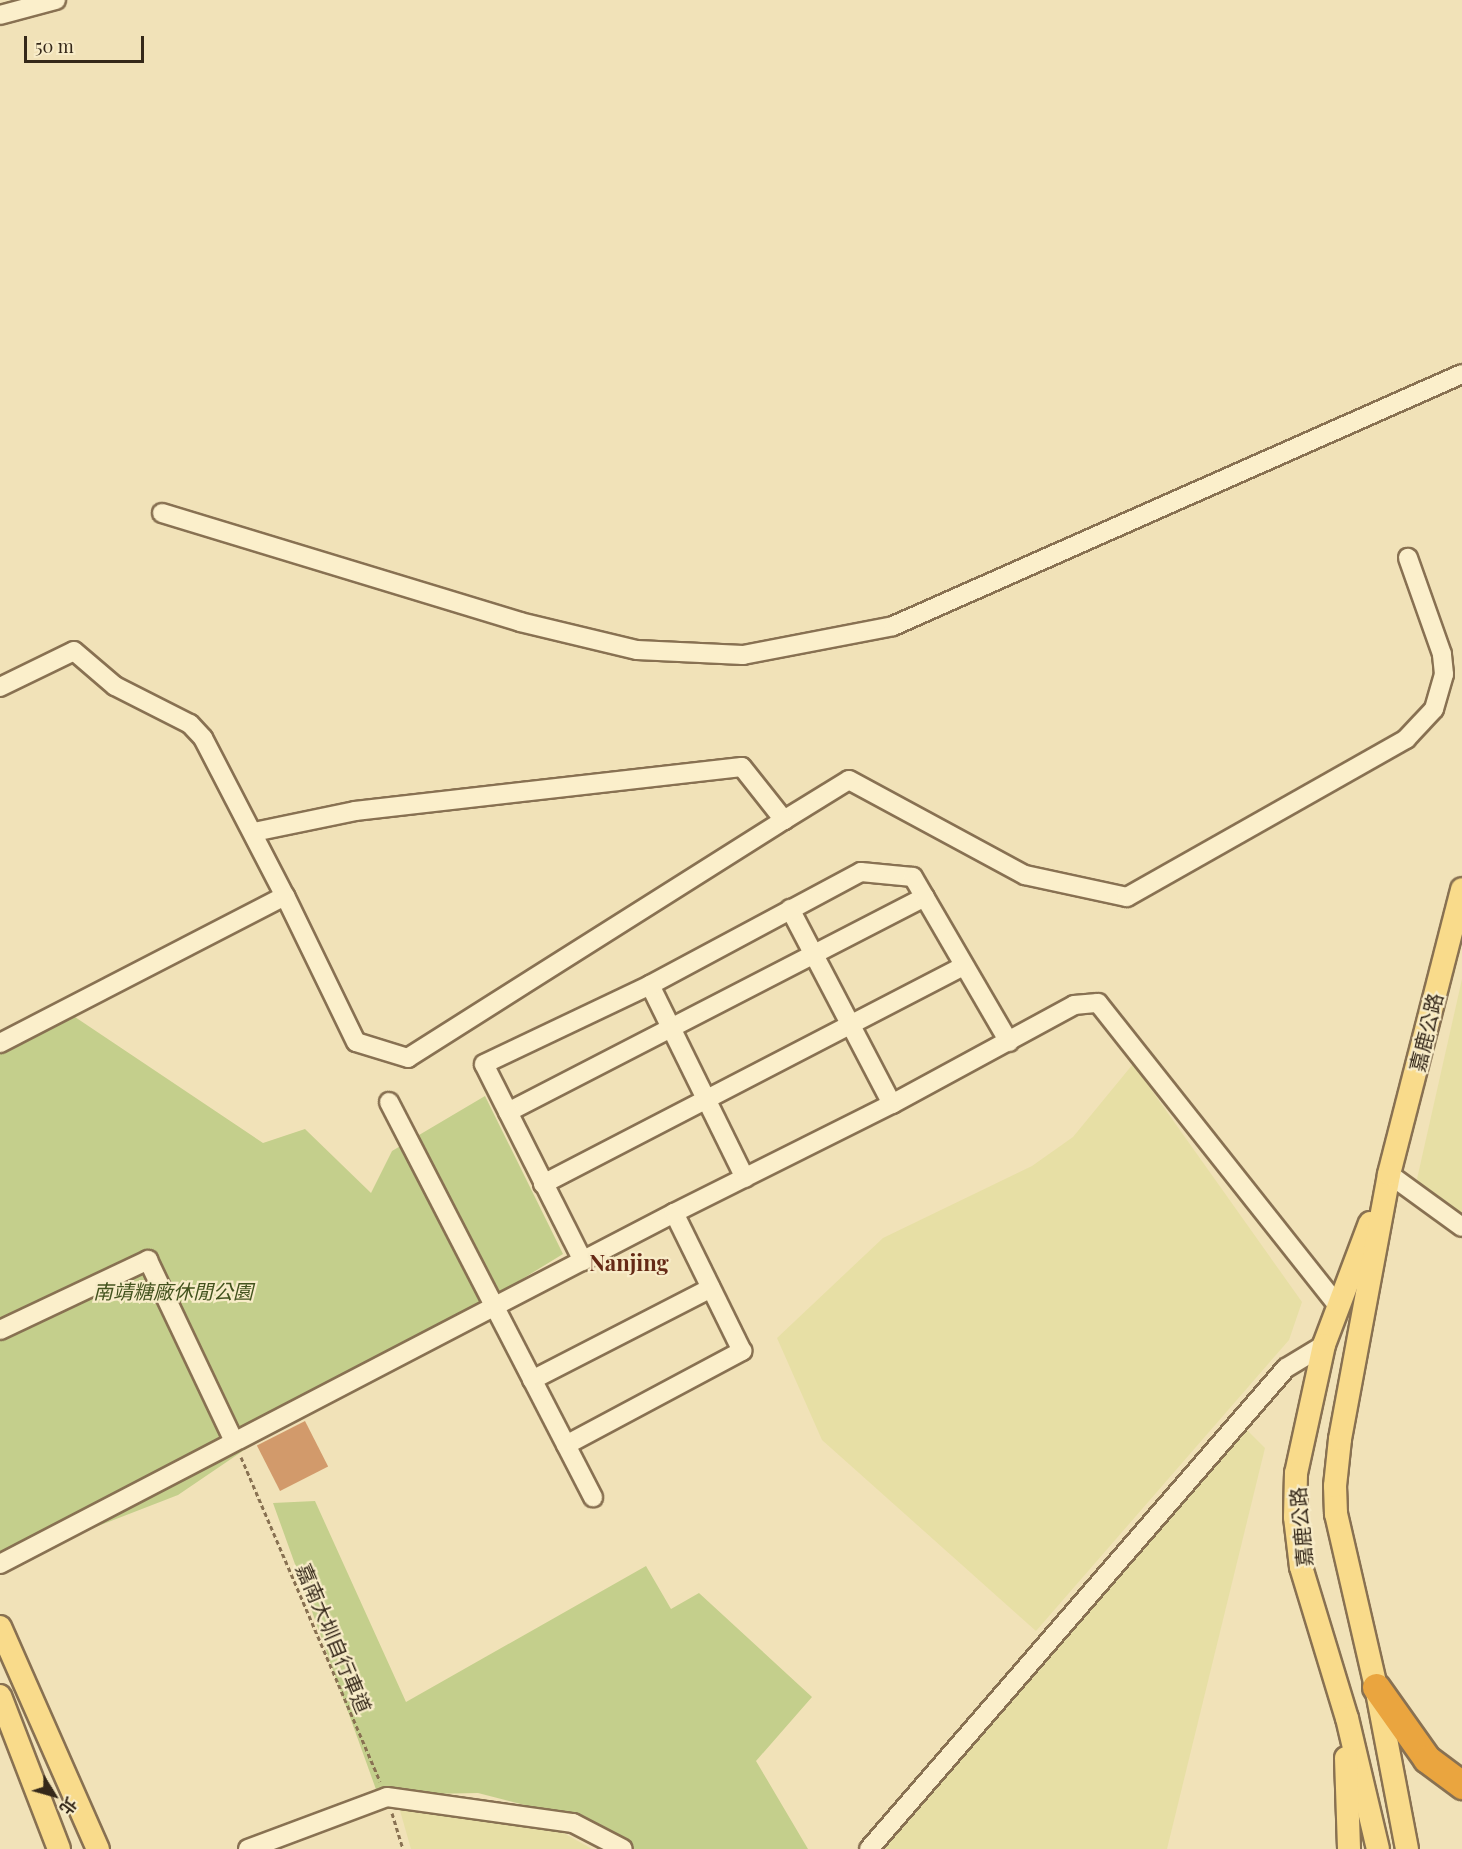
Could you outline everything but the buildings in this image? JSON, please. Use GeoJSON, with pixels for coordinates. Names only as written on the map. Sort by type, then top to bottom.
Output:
{"type":"FeatureCollection","features":[{"type":"Feature","properties":{"kind":"highway"},"geometry":{"type":"LineString","coordinates":[[1376,1687],[1427,1759],[1462,1785]]}},
{"type":"Feature","properties":{"kind":"main road","name":"嘉鹿公路"},"geometry":{"type":"LineString","coordinates":[[1407,1849],[1376,1687],[1336,1514],[1335,1486],[1340,1439],[1389,1174],[1462,890]]}},
{"type":"Feature","properties":{"kind":"main road","name":"嘉鹿公路"},"geometry":{"type":"LineString","coordinates":[[1378,1849],[1347,1718],[1301,1567],[1295,1517],[1296,1473],[1324,1346],[1389,1174]]}},
{"type":"Feature","properties":{"kind":"main road"},"geometry":{"type":"LineString","coordinates":[[0,1627],[98,1849]]}},
{"type":"Feature","properties":{"kind":"main road"},"geometry":{"type":"LineString","coordinates":[[0,1696],[17,1732],[59,1849]]}},
{"type":"Feature","properties":{"kind":"main road"},"geometry":{"type":"LineString","coordinates":[[1347,1718],[1349,1849]]}},
{"type":"Feature","properties":{"kind":"main road"},"geometry":{"type":"LineString","coordinates":[[17,1732],[43,1720]]}},
{"type":"Feature","properties":{"kind":"street"},"geometry":{"type":"LineString","coordinates":[[0,15],[56,0]]}},
{"type":"Feature","properties":{"kind":"street"},"geometry":{"type":"LineString","coordinates":[[162,513],[520,622],[637,650],[743,655],[893,626],[1462,374]]}},
{"type":"Feature","properties":{"kind":"street"},"geometry":{"type":"LineString","coordinates":[[0,687],[74,651],[115,686],[190,724],[203,738],[254,832],[356,1042],[408,1058],[849,780],[1025,875],[1126,897],[1406,739],[1434,709],[1443,674],[1442,654],[1408,558]]}},
{"type":"Feature","properties":{"kind":"street"},"geometry":{"type":"LineString","coordinates":[[254,832],[355,811],[742,767],[784,820]]}},
{"type":"Feature","properties":{"kind":"street"},"geometry":{"type":"LineString","coordinates":[[584,1261],[484,1064],[650,985],[861,872],[913,877],[1009,1042]]}},
{"type":"Feature","properties":{"kind":"street"},"geometry":{"type":"LineString","coordinates":[[0,1043],[285,896]]}},
{"type":"Feature","properties":{"kind":"street"},"geometry":{"type":"LineString","coordinates":[[508,1112],[812,952],[925,897]]}},
{"type":"Feature","properties":{"kind":"street"},"geometry":{"type":"LineString","coordinates":[[790,909],[892,1104]]}},
{"type":"Feature","properties":{"kind":"street"},"geometry":{"type":"LineString","coordinates":[[543,1184],[964,966]]}},
{"type":"Feature","properties":{"kind":"street"},"geometry":{"type":"LineString","coordinates":[[650,985],[745,1178]]}},
{"type":"Feature","properties":{"kind":"street"},"geometry":{"type":"LineString","coordinates":[[0,1564],[674,1213],[892,1104],[1074,1005],[1098,1004],[1338,1306]]}},
{"type":"Feature","properties":{"kind":"street"},"geometry":{"type":"LineString","coordinates":[[389,1102],[593,1497]]}},
{"type":"Feature","properties":{"kind":"street"},"geometry":{"type":"LineString","coordinates":[[1389,1174],[1462,1227]]}},
{"type":"Feature","properties":{"kind":"street"},"geometry":{"type":"LineString","coordinates":[[566,1445],[742,1351],[674,1213]]}},
{"type":"Feature","properties":{"kind":"street"},"geometry":{"type":"LineString","coordinates":[[0,1330],[148,1260],[234,1441]]}},
{"type":"Feature","properties":{"kind":"street"},"geometry":{"type":"LineString","coordinates":[[532,1380],[711,1288]]}},
{"type":"Feature","properties":{"kind":"street"},"geometry":{"type":"LineString","coordinates":[[869,1849],[1286,1368],[1324,1346]]}},
{"type":"Feature","properties":{"kind":"street"},"geometry":{"type":"LineString","coordinates":[[248,1849],[387,1797],[573,1823],[623,1849]]}},
{"type":"Feature","properties":{"kind":"path","name":"嘉南大圳自行車道"},"geometry":{"type":"LineString","coordinates":[[234,1441],[387,1797],[404,1849]]}},
{"type":"Feature","properties":{"kind":"shaded area"},"geometry":{"type":"Polygon","coordinates":[[[1462,979],[1462,1222],[1434,1202],[1417,1179],[1462,979]]]}},
{"type":"Feature","properties":{"kind":"shaded area"},"geometry":{"type":"Polygon","coordinates":[[[1133,1064],[1302,1302],[1289,1340],[1036,1631],[822,1440],[777,1338],[883,1238],[1032,1166],[1073,1137],[1133,1064]]]}},
{"type":"Feature","properties":{"kind":"shaded area"},"geometry":{"type":"Polygon","coordinates":[[[1246,1429],[1265,1448],[1167,1849],[870,1849],[1246,1429]]]}},
{"type":"Feature","properties":{"kind":"shaded area"},"geometry":{"type":"Polygon","coordinates":[[[399,1807],[546,1823],[592,1849],[411,1849],[399,1807]]]}},
{"type":"Feature","properties":{"kind":"green space","name":"南靖糖廠休閒公園"},"geometry":{"type":"Polygon","coordinates":[[[69,1013],[263,1143],[305,1129],[371,1193],[392,1151],[485,1096],[563,1254],[259,1440],[178,1495],[0,1564],[0,1048],[69,1013]]]}},
{"type":"Feature","properties":{"kind":"green space"},"geometry":{"type":"Polygon","coordinates":[[[315,1501],[406,1702],[646,1566],[671,1609],[699,1593],[812,1697],[756,1761],[808,1849],[631,1849],[564,1815],[478,1793],[378,1795],[273,1503],[315,1501]]]}},
{"type":"Feature","properties":{"kind":"district","name":"Nanjing"},"geometry":{"type":"Point","coordinates":[629,1263]}}]}
